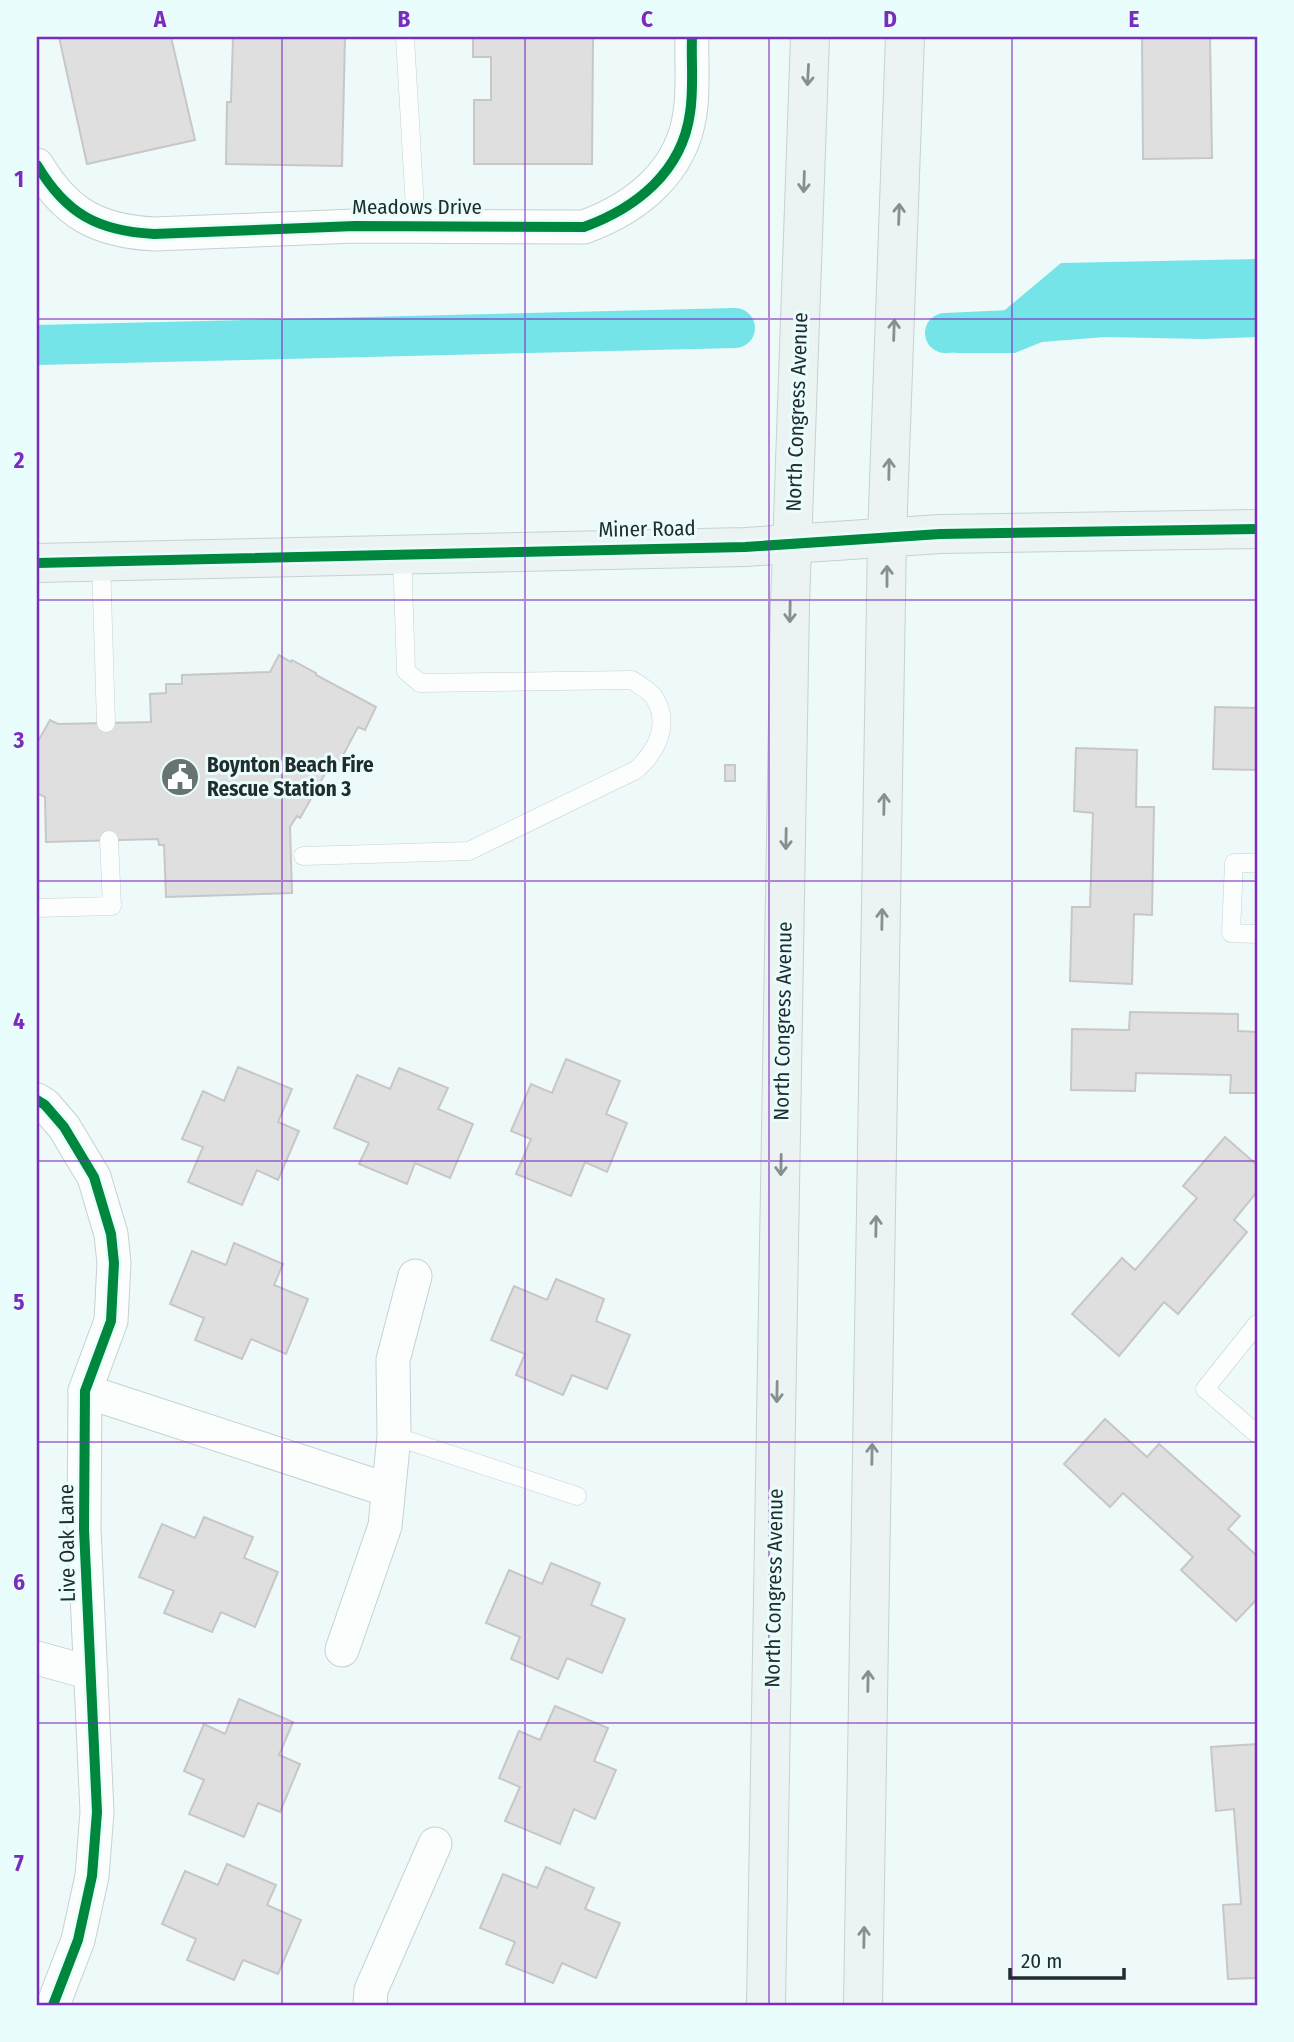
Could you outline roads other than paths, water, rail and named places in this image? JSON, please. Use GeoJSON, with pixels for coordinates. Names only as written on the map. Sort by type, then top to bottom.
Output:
{"type":"FeatureCollection","features":[{"type":"Feature","properties":{"kind":"main road","name":"North Congress Avenue"},"geometry":{"type":"LineString","coordinates":[[766,2005],[793,543],[810,37]]}},
{"type":"Feature","properties":{"kind":"main road"},"geometry":{"type":"LineString","coordinates":[[863,2005],[887,537],[905,37]]}},
{"type":"Feature","properties":{"kind":"main road","name":"Miner Road"},"geometry":{"type":"LineString","coordinates":[[37,563],[745,547],[940,534],[1257,529]]}},
{"type":"Feature","properties":{"kind":"street","name":"Meadows Drive"},"geometry":{"type":"LineString","coordinates":[[37,164],[48,184],[69,206],[94,222],[123,232],[154,234],[355,226],[584,227],[609,218],[632,205],[653,188],[669,167],[683,139],[690,113],[692,37]]}},
{"type":"Feature","properties":{"kind":"street","name":"Live Oak Lane"},"geometry":{"type":"LineString","coordinates":[[37,1100],[45,1105],[80,1152],[94,1177],[111,1234],[114,1263],[111,1321],[85,1391],[84,1529],[97,1812],[92,1876],[78,1940],[53,2005]]}},
{"type":"Feature","properties":{"kind":"street"},"geometry":{"type":"LineString","coordinates":[[342,1650],[385,1526],[394,1436],[393,1360],[415,1276]]}},
{"type":"Feature","properties":{"kind":"street"},"geometry":{"type":"LineString","coordinates":[[85,1391],[388,1490]]}},
{"type":"Feature","properties":{"kind":"street"},"geometry":{"type":"LineString","coordinates":[[37,1658],[90,1673]]}},
{"type":"Feature","properties":{"kind":"street"},"geometry":{"type":"LineString","coordinates":[[370,2005],[371,1990],[435,1843]]}},
{"type":"Feature","properties":{"kind":"lane"},"geometry":{"type":"LineString","coordinates":[[405,37],[416,226]]}},
{"type":"Feature","properties":{"kind":"lane"},"geometry":{"type":"LineString","coordinates":[[303,856],[468,851],[636,770],[651,756],[660,739],[662,715],[653,694],[632,680],[420,683],[406,671],[402,554]]}},
{"type":"Feature","properties":{"kind":"lane"},"geometry":{"type":"LineString","coordinates":[[101,561],[106,723]]}},
{"type":"Feature","properties":{"kind":"lane"},"geometry":{"type":"LineString","coordinates":[[37,908],[112,906],[109,841]]}},
{"type":"Feature","properties":{"kind":"lane"},"geometry":{"type":"LineString","coordinates":[[1257,863],[1234,863],[1231,933],[1257,934]]}},
{"type":"Feature","properties":{"kind":"lane"},"geometry":{"type":"LineString","coordinates":[[1257,1324],[1205,1389],[1257,1434]]}},
{"type":"Feature","properties":{"kind":"lane"},"geometry":{"type":"LineString","coordinates":[[394,1436],[577,1496]]}},
{"type":"Feature","properties":{"kind":"water"},"geometry":{"type":"Polygon","coordinates":[[[1257,259],[1257,337],[1105,337],[1042,342],[1015,353],[956,353],[956,315],[999,315],[1061,263],[1257,259]]]}},
{"type":"Feature","properties":{"kind":"waterway"},"geometry":{"type":"LineString","coordinates":[[37,345],[735,328]]}},
{"type":"Feature","properties":{"kind":"waterway"},"geometry":{"type":"LineString","coordinates":[[945,333],[1012,330]]}},
{"type":"Feature","properties":{"kind":"place","name":"Boynton Beach Fire Rescue Station 3"},"geometry":{"type":"Point","coordinates":[180,777]}}]}
